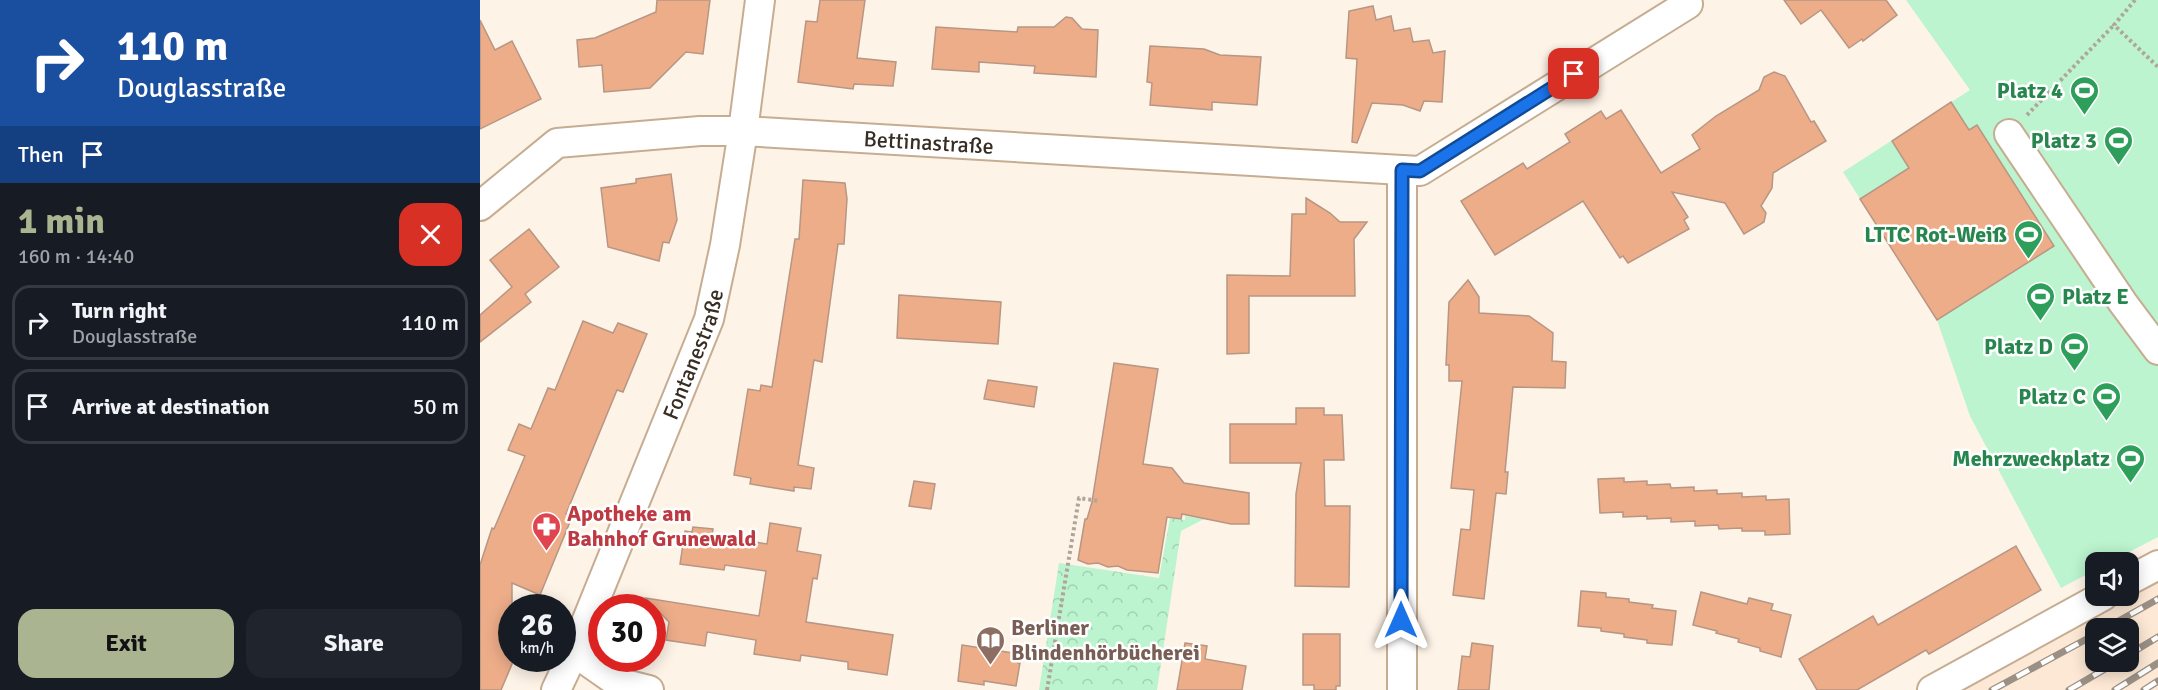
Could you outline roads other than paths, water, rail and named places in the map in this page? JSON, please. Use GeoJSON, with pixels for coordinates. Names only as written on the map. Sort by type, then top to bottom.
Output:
{"type":"FeatureCollection","features":[{"type":"Feature","properties":{"kind":"street","name":"Fontanestraße"},"geometry":{"type":"LineString","coordinates":[[576,647],[709,319],[726,246],[759,0]]}},
{"type":"Feature","properties":{"kind":"street","name":"Bettinastraße"},"geometry":{"type":"LineString","coordinates":[[480,206],[557,143],[700,131],[743,131],[1420,171],[1688,4],[1685,0]]}},
{"type":"Feature","properties":{"kind":"street"},"geometry":{"type":"LineString","coordinates":[[2009,134],[2123,303],[2158,350]]}},
{"type":"Feature","properties":{"kind":"street"},"geometry":{"type":"LineString","coordinates":[[1401,690],[1402,170]]}},
{"type":"Feature","properties":{"kind":"street"},"geometry":{"type":"LineString","coordinates":[[2139,575],[2158,565]]}},
{"type":"Feature","properties":{"kind":"street"},"geometry":{"type":"LineString","coordinates":[[1932,690],[2085,606]]}},
{"type":"Feature","properties":{"kind":"street"},"geometry":{"type":"LineString","coordinates":[[576,654],[618,686],[649,690]]}},
{"type":"Feature","properties":{"kind":"street","name":"Fontanestraße"},"geometry":{"type":"LineString","coordinates":[[556,690],[565,672]]}},
{"type":"Feature","properties":{"kind":"railway"},"geometry":{"type":"LineString","coordinates":[[2124,618],[2158,599]]}},
{"type":"Feature","properties":{"kind":"railway"},"geometry":{"type":"LineString","coordinates":[[2139,648],[2158,637]]}},
{"type":"Feature","properties":{"kind":"railway"},"geometry":{"type":"LineString","coordinates":[[1992,690],[2085,640]]}},
{"type":"Feature","properties":{"kind":"railway"},"geometry":{"type":"LineString","coordinates":[[2115,690],[2158,663]]}},
{"type":"Feature","properties":{"kind":"railway"},"geometry":{"type":"LineString","coordinates":[[2069,690],[2100,672]]}},
{"type":"Feature","properties":{"kind":"railway"},"geometry":{"type":"LineString","coordinates":[[2144,690],[2158,681]]}},
{"type":"Feature","properties":{"kind":"place","name":"Platz 4"},"geometry":{"type":"Point","coordinates":[2084,116]}},
{"type":"Feature","properties":{"kind":"place","name":"Platz 3"},"geometry":{"type":"Point","coordinates":[2118,166]}},
{"type":"Feature","properties":{"kind":"place","name":"LTTC Rot-Weiß"},"geometry":{"type":"Point","coordinates":[2028,260]}},
{"type":"Feature","properties":{"kind":"place","name":"Platz E"},"geometry":{"type":"Point","coordinates":[2041,322]}},
{"type":"Feature","properties":{"kind":"place","name":"Platz D"},"geometry":{"type":"Point","coordinates":[2074,372]}},
{"type":"Feature","properties":{"kind":"place","name":"Platz C"},"geometry":{"type":"Point","coordinates":[2107,422]}},
{"type":"Feature","properties":{"kind":"place","name":"Mehrzweckplatz"},"geometry":{"type":"Point","coordinates":[2131,484]}},
{"type":"Feature","properties":{"kind":"place","name":"Apotheke am Bahnhof Grunewald"},"geometry":{"type":"Point","coordinates":[546,552]}},
{"type":"Feature","properties":{"kind":"place","name":"Berliner Blindenhörbücherei"},"geometry":{"type":"Point","coordinates":[990,666]}}]}
